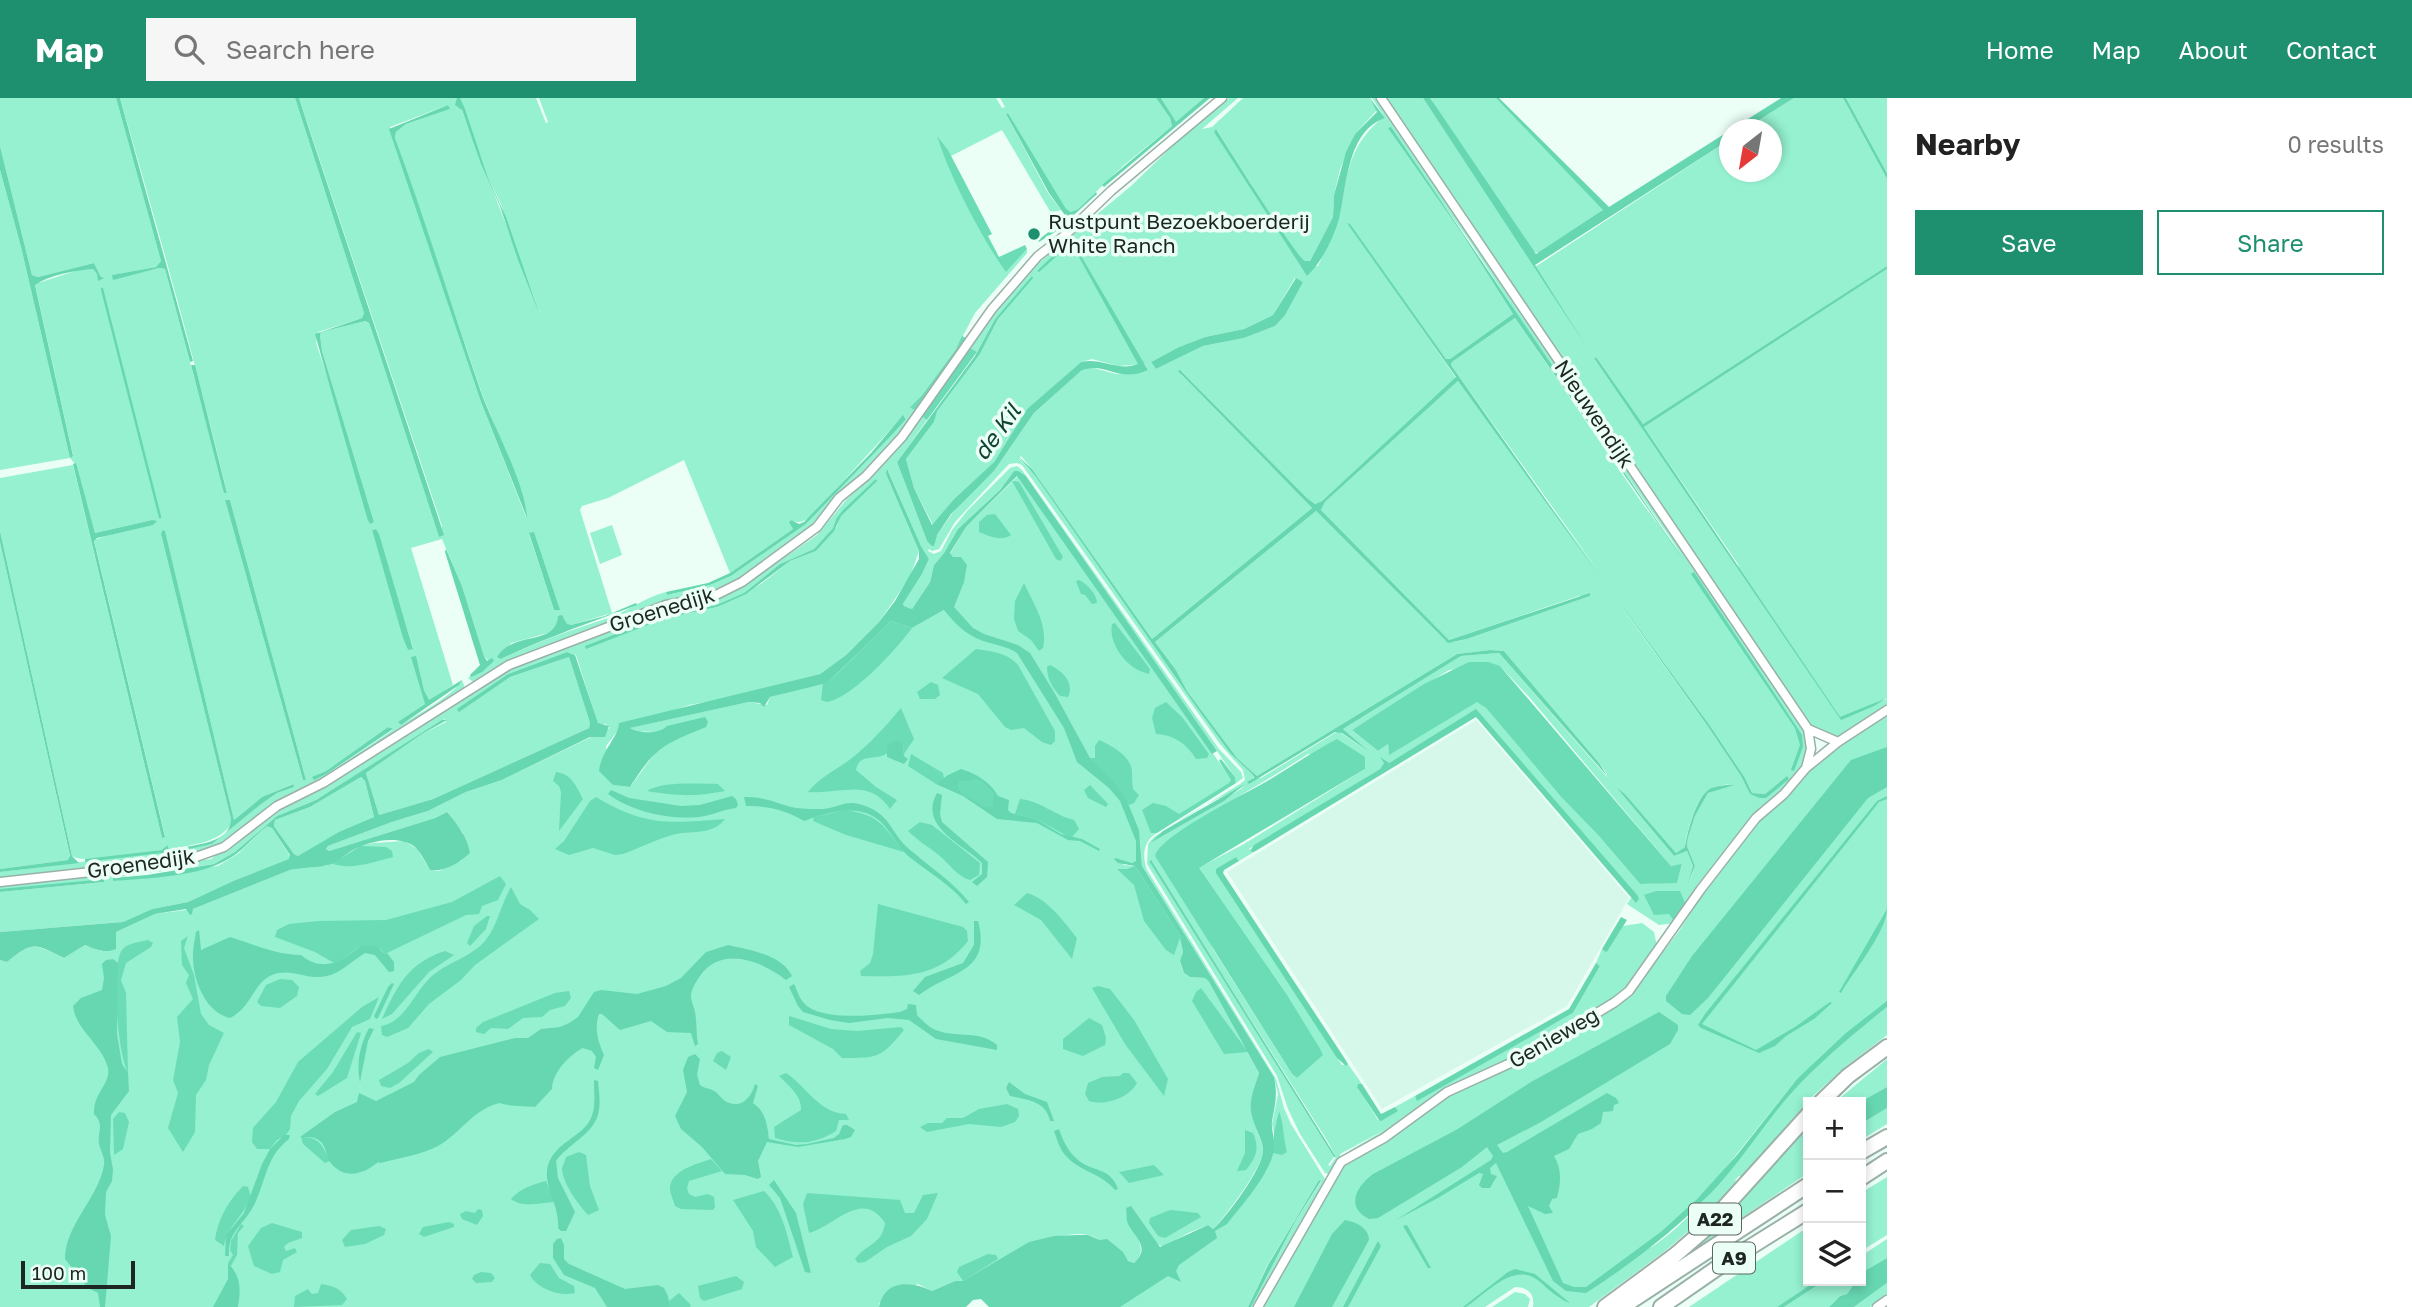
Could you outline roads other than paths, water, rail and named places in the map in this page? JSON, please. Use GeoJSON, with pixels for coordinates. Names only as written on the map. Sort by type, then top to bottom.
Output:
{"type":"FeatureCollection","features":[{"type":"Feature","properties":{"kind":"highway"},"geometry":{"type":"LineString","coordinates":[[1826,1097],[1887,1047]]}},
{"type":"Feature","properties":{"kind":"highway","name":"A22"},"geometry":{"type":"LineString","coordinates":[[1605,1307],[1674,1256],[1704,1230],[1803,1121]]}},
{"type":"Feature","properties":{"kind":"highway"},"geometry":{"type":"LineString","coordinates":[[1866,1149],[1887,1137]]}},
{"type":"Feature","properties":{"kind":"highway"},"geometry":{"type":"LineString","coordinates":[[1866,1175],[1887,1161]]}},
{"type":"Feature","properties":{"kind":"highway","name":"A9"},"geometry":{"type":"LineString","coordinates":[[1622,1307],[1803,1188]]}},
{"type":"Feature","properties":{"kind":"highway","name":"A9"},"geometry":{"type":"LineString","coordinates":[[1661,1307],[1803,1214]]}},
{"type":"Feature","properties":{"kind":"street","name":"Groenedijk"},"geometry":{"type":"LineString","coordinates":[[0,882],[199,858],[224,847],[277,806],[323,783],[509,665],[666,605],[715,596],[742,582],[817,527],[839,498],[887,456],[992,309],[1038,256],[1222,98]]}},
{"type":"Feature","properties":{"kind":"street","name":"Nieuwendijk"},"geometry":{"type":"LineString","coordinates":[[1381,98],[1808,729]]}},
{"type":"Feature","properties":{"kind":"street","name":"Genieweg"},"geometry":{"type":"LineString","coordinates":[[1258,1307],[1340,1162],[1384,1138],[1447,1093],[1528,1055],[1608,1007],[1629,991],[1701,889],[1756,818],[1784,794],[1806,768],[1838,742],[1887,710]]}},
{"type":"Feature","properties":{"kind":"street"},"geometry":{"type":"LineString","coordinates":[[1808,729],[1838,742]]}},
{"type":"Feature","properties":{"kind":"street"},"geometry":{"type":"LineString","coordinates":[[1806,768],[1811,749],[1808,729]]}},
{"type":"Feature","properties":{"kind":"street"},"geometry":{"type":"LineString","coordinates":[[1877,1307],[1887,1300]]}},
{"type":"Feature","properties":{"kind":"waterway"},"geometry":{"type":"LineString","coordinates":[[102,289],[160,517]]}},
{"type":"Feature","properties":{"kind":"place","name":"Rustpunt Bezoekboerderij White Ranch"},"geometry":{"type":"Point","coordinates":[1034,234]}},
{"type":"Feature","properties":{"kind":"water label","name":"de Kil"},"geometry":{"type":"Point","coordinates":[997,432]}}]}
